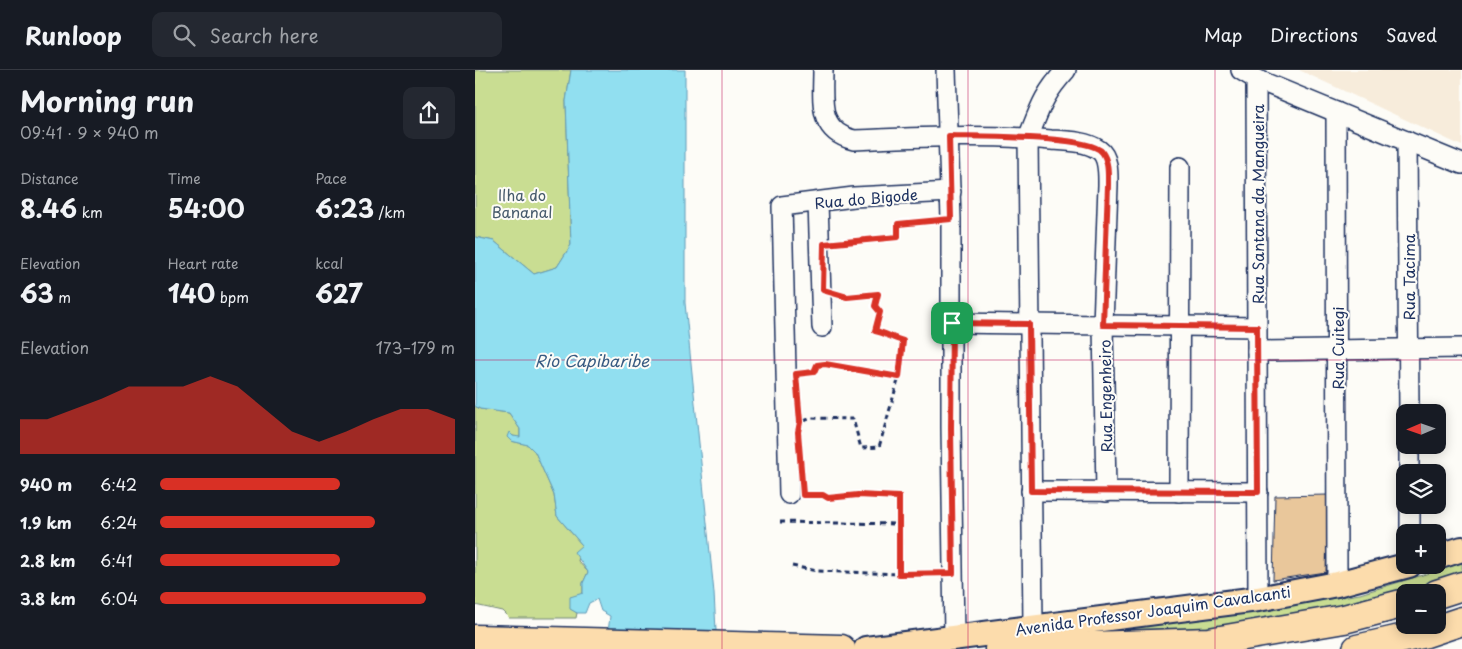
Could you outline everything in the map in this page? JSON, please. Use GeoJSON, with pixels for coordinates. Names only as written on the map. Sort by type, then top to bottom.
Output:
{"type":"FeatureCollection","features":[{"type":"Feature","properties":{"kind":"highway"},"geometry":{"type":"LineString","coordinates":[[1446,591],[1462,586]]}},
{"type":"Feature","properties":{"kind":"highway","name":"Avenida Professor Joaquim Cavalcanti"},"geometry":{"type":"LineString","coordinates":[[999,649],[1209,642],[1344,619],[1396,605]]}},
{"type":"Feature","properties":{"kind":"highway"},"geometry":{"type":"LineString","coordinates":[[1357,649],[1426,633],[1462,621]]}},
{"type":"Feature","properties":{"kind":"highway"},"geometry":{"type":"LineString","coordinates":[[475,638],[841,649]]}},
{"type":"Feature","properties":{"kind":"main road"},"geometry":{"type":"LineString","coordinates":[[1446,554],[1462,549]]}},
{"type":"Feature","properties":{"kind":"main road","name":"Avenida Professor Joaquim Cavalcanti"},"geometry":{"type":"LineString","coordinates":[[866,649],[954,636],[1258,598],[1337,584],[1396,568]]}},
{"type":"Feature","properties":{"kind":"street"},"geometry":{"type":"LineString","coordinates":[[823,70],[823,110],[826,120],[832,130],[844,138],[854,140],[949,136],[1028,138]]}},
{"type":"Feature","properties":{"kind":"street"},"geometry":{"type":"LineString","coordinates":[[946,70],[951,192],[951,428],[954,636]]}},
{"type":"Feature","properties":{"kind":"street"},"geometry":{"type":"LineString","coordinates":[[1033,626],[1028,138],[1040,104],[1051,86],[1066,70]]}},
{"type":"Feature","properties":{"kind":"street"},"geometry":{"type":"LineString","coordinates":[[1248,75],[1462,164]]}},
{"type":"Feature","properties":{"kind":"street","name":"Rua Santana da Mangueira"},"geometry":{"type":"LineString","coordinates":[[1248,75],[1257,327],[1258,598]]}},
{"type":"Feature","properties":{"kind":"street","name":"Rua Cuitegi"},"geometry":{"type":"LineString","coordinates":[[1336,112],[1337,584]]}},
{"type":"Feature","properties":{"kind":"street","name":"Rua Engenheiro"},"geometry":{"type":"LineString","coordinates":[[1028,138],[1090,145],[1101,151],[1107,165],[1103,325],[1106,492]]}},
{"type":"Feature","properties":{"kind":"street","name":"Rua Tacima"},"geometry":{"type":"LineString","coordinates":[[1407,141],[1409,404]]}},
{"type":"Feature","properties":{"kind":"street"},"geometry":{"type":"LineString","coordinates":[[1179,492],[1180,167]]}},
{"type":"Feature","properties":{"kind":"street","name":"Rua do Bigode"},"geometry":{"type":"LineString","coordinates":[[796,490],[782,206],[854,197],[951,192]]}},
{"type":"Feature","properties":{"kind":"street"},"geometry":{"type":"LineString","coordinates":[[818,202],[822,327]]}},
{"type":"Feature","properties":{"kind":"street"},"geometry":{"type":"LineString","coordinates":[[952,323],[1257,327]]}},
{"type":"Feature","properties":{"kind":"street"},"geometry":{"type":"LineString","coordinates":[[1257,351],[1462,348]]}},
{"type":"Feature","properties":{"kind":"street"},"geometry":{"type":"LineString","coordinates":[[1031,491],[1258,492]]}},
{"type":"Feature","properties":{"kind":"path"},"geometry":{"type":"LineString","coordinates":[[833,243],[898,237],[898,224],[951,219]]}},
{"type":"Feature","properties":{"kind":"path"},"geometry":{"type":"LineString","coordinates":[[800,422],[811,418],[853,419],[861,448],[879,447],[899,377],[903,341],[891,338],[888,333],[875,331],[880,312],[875,306],[878,294],[847,297],[829,292]]}},
{"type":"Feature","properties":{"kind":"path"},"geometry":{"type":"LineString","coordinates":[[796,374],[814,372],[817,365],[825,364],[899,377]]}},
{"type":"Feature","properties":{"kind":"path"},"geometry":{"type":"LineString","coordinates":[[796,490],[803,495],[823,495],[828,498],[858,495],[899,497],[899,574]]}},
{"type":"Feature","properties":{"kind":"path"},"geometry":{"type":"LineString","coordinates":[[780,522],[899,524]]}},
{"type":"Feature","properties":{"kind":"path"},"geometry":{"type":"LineString","coordinates":[[792,566],[817,571],[899,574],[953,573]]}},
{"type":"Feature","properties":{"kind":"shaded area"},"geometry":{"type":"Polygon","coordinates":[[[1299,70],[1462,70],[1462,146],[1299,70]]]}},
{"type":"Feature","properties":{"kind":"green space","name":"Ilha do Bananal"},"geometry":{"type":"Polygon","coordinates":[[[475,70],[571,70],[566,101],[571,245],[557,267],[534,274],[494,241],[475,237],[475,70]]]}},
{"type":"Feature","properties":{"kind":"green space"},"geometry":{"type":"Polygon","coordinates":[[[475,406],[480,409],[509,413],[520,429],[520,438],[513,436],[511,441],[529,445],[535,452],[554,495],[557,516],[582,545],[578,561],[588,572],[583,583],[583,593],[570,608],[577,613],[576,618],[509,618],[502,611],[475,605],[475,406]]]}},
{"type":"Feature","properties":{"kind":"green space"},"geometry":{"type":"Polygon","coordinates":[[[1462,563],[1462,577],[1439,584],[1396,584],[1396,595],[1254,626],[1064,634],[1268,609],[1360,594],[1426,574],[1446,574],[1446,568],[1462,563]]]}},
{"type":"Feature","properties":{"kind":"water","name":"Rio Capibaribe"},"geometry":{"type":"Polygon","coordinates":[[[571,70],[685,70],[685,303],[714,593],[717,649],[606,649],[610,616],[601,611],[597,599],[589,603],[585,613],[577,613],[570,609],[570,597],[583,593],[583,583],[588,572],[574,552],[582,545],[557,516],[554,495],[535,452],[528,445],[511,441],[507,437],[509,432],[513,436],[520,437],[520,429],[509,413],[480,409],[475,406],[475,237],[494,241],[534,274],[557,267],[571,245],[566,101],[571,70]]]}},
{"type":"Feature","properties":{"kind":"building"},"geometry":{"type":"Polygon","coordinates":[[[1328,495],[1326,572],[1273,580],[1275,496],[1328,495]]]}},
{"type":"Feature","properties":{"kind":"route"},"geometry":{"type":"LineString","coordinates":[[949,136],[1028,138],[1073,142],[1090,145],[1101,151],[1107,165],[1108,185],[1103,325],[1257,327],[1258,492],[1031,491],[1029,324],[952,323],[953,573],[899,574],[899,497],[858,495],[828,498],[823,495],[803,495],[796,374],[814,372],[817,365],[825,364],[899,377],[903,341],[891,338],[888,333],[875,331],[880,312],[875,306],[878,294],[847,297],[823,290],[824,244],[898,237],[898,224],[951,219],[949,136]]}}]}
